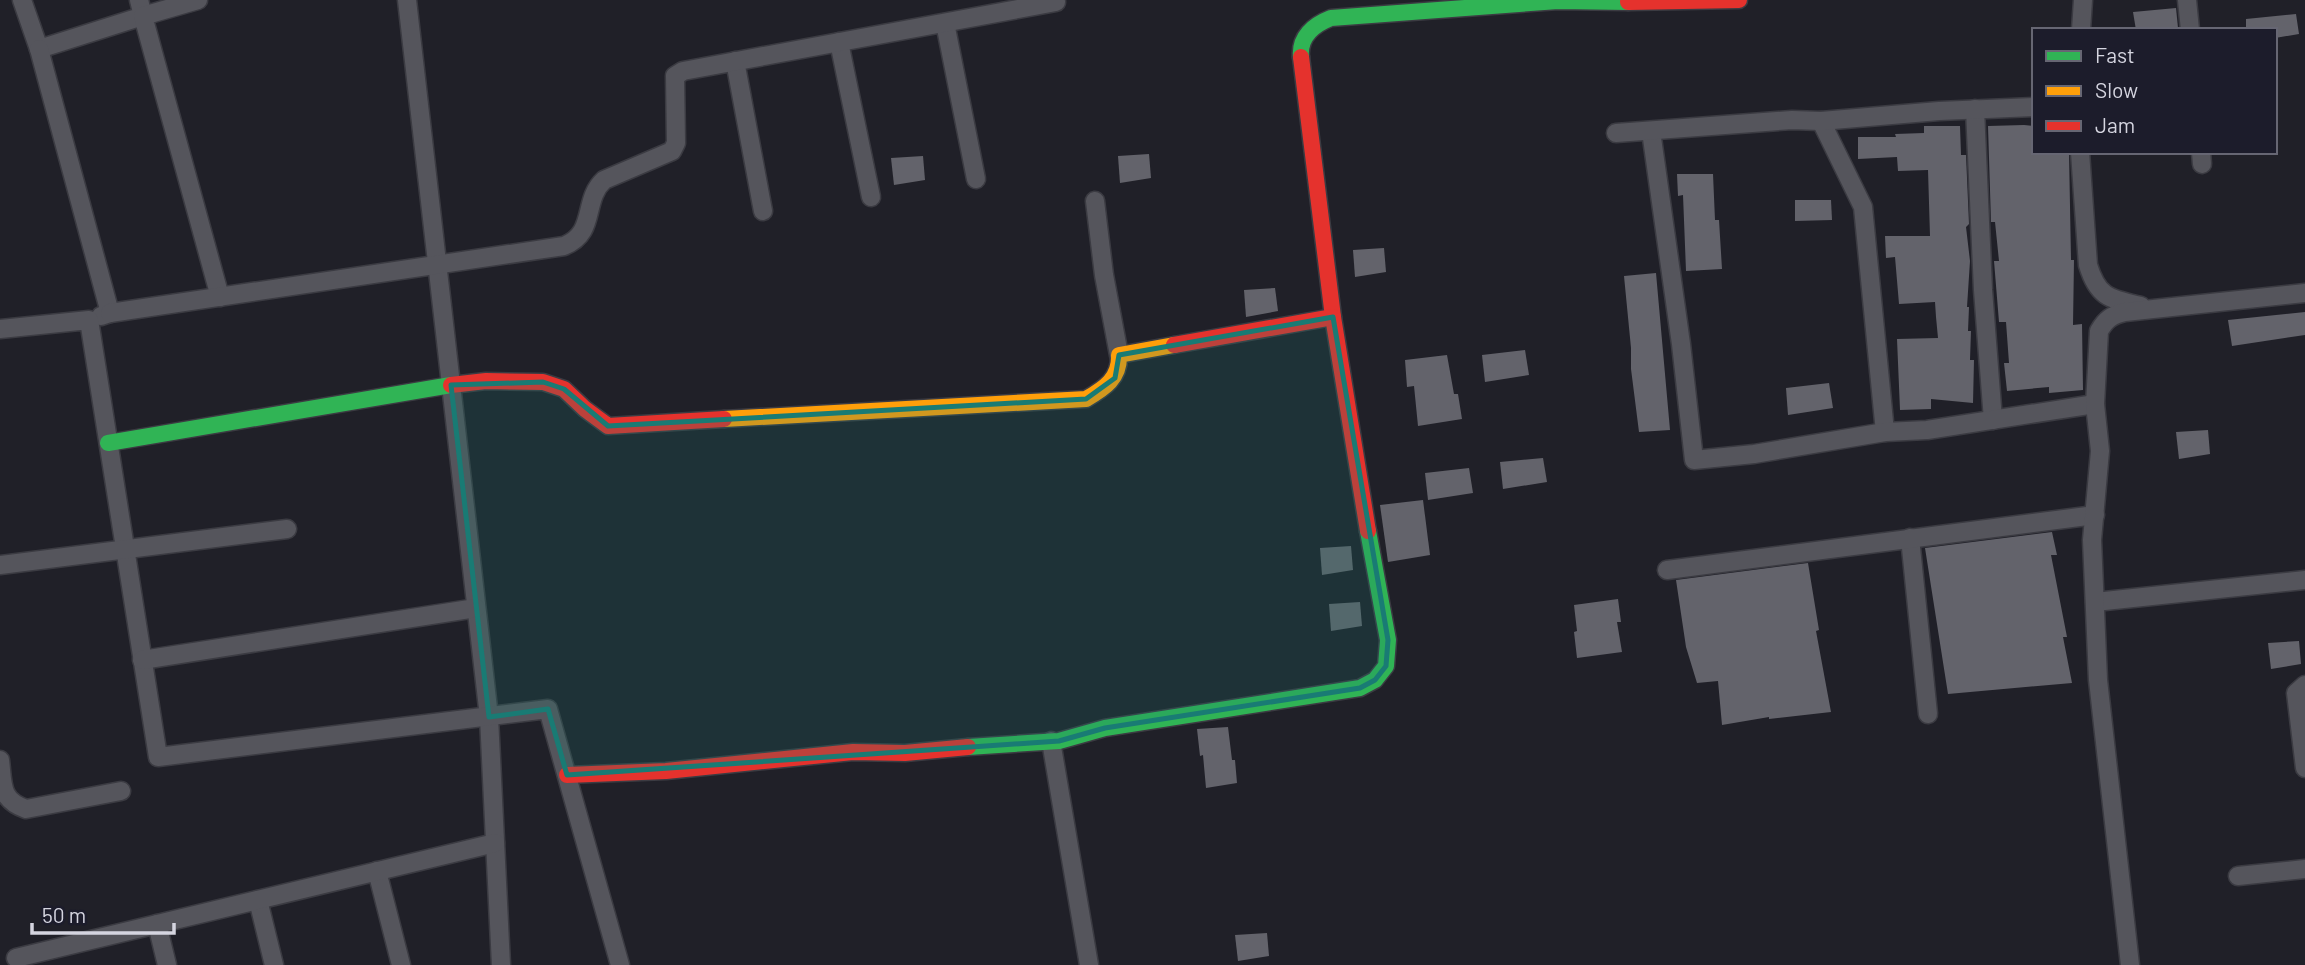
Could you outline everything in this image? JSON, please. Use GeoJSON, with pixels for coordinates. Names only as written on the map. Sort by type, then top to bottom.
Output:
{"type":"FeatureCollection","features":[{"type":"Feature","properties":{"kind":"street"},"geometry":{"type":"LineString","coordinates":[[22,0],[38,49],[110,313]]}},
{"type":"Feature","properties":{"kind":"street"},"geometry":{"type":"LineString","coordinates":[[38,49],[141,8],[198,0]]}},
{"type":"Feature","properties":{"kind":"street"},"geometry":{"type":"LineString","coordinates":[[407,0],[488,717],[501,965]]}},
{"type":"Feature","properties":{"kind":"street"},"geometry":{"type":"LineString","coordinates":[[567,775],[666,771],[853,752],[905,753],[1059,741],[1105,728],[1360,688],[1375,680],[1386,666],[1388,640],[1377,589],[1332,317],[1300,52],[1302,41],[1317,23],[1331,18],[1450,5],[1616,0],[1739,0]]}},
{"type":"Feature","properties":{"kind":"street"},"geometry":{"type":"LineString","coordinates":[[2081,28],[2083,0]]}},
{"type":"Feature","properties":{"kind":"street"},"geometry":{"type":"LineString","coordinates":[[2187,0],[2190,28]]}},
{"type":"Feature","properties":{"kind":"street"},"geometry":{"type":"LineString","coordinates":[[0,330],[89,320],[110,313],[564,246],[576,242],[583,232],[597,187],[604,180],[672,152],[676,143],[675,76],[683,71],[1056,2]]}},
{"type":"Feature","properties":{"kind":"street"},"geometry":{"type":"LineString","coordinates":[[141,8],[220,297]]}},
{"type":"Feature","properties":{"kind":"street"},"geometry":{"type":"LineString","coordinates":[[945,23],[976,179]]}},
{"type":"Feature","properties":{"kind":"street"},"geometry":{"type":"LineString","coordinates":[[839,42],[871,197]]}},
{"type":"Feature","properties":{"kind":"street"},"geometry":{"type":"LineString","coordinates":[[735,61],[763,211]]}},
{"type":"Feature","properties":{"kind":"street"},"geometry":{"type":"LineString","coordinates":[[1616,133],[2032,107]]}},
{"type":"Feature","properties":{"kind":"street"},"geometry":{"type":"LineString","coordinates":[[1975,109],[1983,290],[1993,420]]}},
{"type":"Feature","properties":{"kind":"street"},"geometry":{"type":"LineString","coordinates":[[1821,121],[1863,207],[1885,432]]}},
{"type":"Feature","properties":{"kind":"street"},"geometry":{"type":"LineString","coordinates":[[1651,131],[1681,344],[1694,460],[1754,454],[1885,432],[1927,430],[2095,404]]}},
{"type":"Feature","properties":{"kind":"street"},"geometry":{"type":"LineString","coordinates":[[2080,154],[2091,276],[2099,290],[2110,299],[2151,309]]}},
{"type":"Feature","properties":{"kind":"street"},"geometry":{"type":"LineString","coordinates":[[108,443],[486,381],[543,382],[564,389],[608,426],[1086,399],[1115,378],[1120,366],[1104,275],[1095,201]]}},
{"type":"Feature","properties":{"kind":"street"},"geometry":{"type":"LineString","coordinates":[[2130,965],[2098,680],[2092,540],[2100,451],[2095,404],[2099,331],[2113,314],[2305,293]]}},
{"type":"Feature","properties":{"kind":"street"},"geometry":{"type":"LineString","coordinates":[[1119,355],[1332,317]]}},
{"type":"Feature","properties":{"kind":"street"},"geometry":{"type":"LineString","coordinates":[[89,320],[158,757],[548,709],[620,965]]}},
{"type":"Feature","properties":{"kind":"street"},"geometry":{"type":"LineString","coordinates":[[1667,570],[2095,515]]}},
{"type":"Feature","properties":{"kind":"street"},"geometry":{"type":"LineString","coordinates":[[0,565],[287,529]]}},
{"type":"Feature","properties":{"kind":"street"},"geometry":{"type":"LineString","coordinates":[[1910,538],[1928,714]]}},
{"type":"Feature","properties":{"kind":"street"},"geometry":{"type":"LineString","coordinates":[[2095,602],[2305,580]]}},
{"type":"Feature","properties":{"kind":"street"},"geometry":{"type":"LineString","coordinates":[[142,660],[476,608]]}},
{"type":"Feature","properties":{"kind":"street"},"geometry":{"type":"LineString","coordinates":[[2305,685],[2296,693],[2305,768]]}},
{"type":"Feature","properties":{"kind":"street"},"geometry":{"type":"LineString","coordinates":[[1051,741],[1088,965]]}},
{"type":"Feature","properties":{"kind":"street"},"geometry":{"type":"LineString","coordinates":[[0,760],[4,795],[11,804],[26,809],[121,791]]}},
{"type":"Feature","properties":{"kind":"street"},"geometry":{"type":"LineString","coordinates":[[16,958],[495,843]]}},
{"type":"Feature","properties":{"kind":"street"},"geometry":{"type":"LineString","coordinates":[[2238,876],[2305,869]]}},
{"type":"Feature","properties":{"kind":"street"},"geometry":{"type":"LineString","coordinates":[[377,871],[401,965]]}},
{"type":"Feature","properties":{"kind":"street"},"geometry":{"type":"LineString","coordinates":[[258,900],[274,965]]}},
{"type":"Feature","properties":{"kind":"street"},"geometry":{"type":"LineString","coordinates":[[157,925],[167,965]]}},
{"type":"Feature","properties":{"kind":"highlighted area"},"geometry":{"type":"Polygon","coordinates":[[[1333,317],[1388,640],[1386,666],[1375,680],[1360,688],[1105,728],[1059,741],[567,775],[548,709],[489,717],[451,385],[543,382],[564,389],[608,426],[1086,399],[1115,378],[1119,355],[1333,317]]]}},
{"type":"Feature","properties":{"kind":"building"},"geometry":{"type":"Polygon","coordinates":[[[2176,8],[2178,28],[2136,28],[2133,12],[2176,8]]]}},
{"type":"Feature","properties":{"kind":"building"},"geometry":{"type":"Polygon","coordinates":[[[2296,14],[2299,34],[2277,38],[2277,28],[2246,28],[2246,19],[2296,14]]]}},
{"type":"Feature","properties":{"kind":"building"},"geometry":{"type":"Polygon","coordinates":[[[1924,126],[1960,126],[1961,155],[1966,155],[1969,224],[1966,227],[1970,261],[1967,307],[1968,331],[1971,331],[1970,360],[1974,360],[1973,403],[1931,399],[1931,409],[1900,410],[1897,339],[1938,338],[1935,302],[1899,304],[1895,257],[1886,258],[1885,236],[1930,236],[1928,170],[1898,171],[1897,157],[1858,159],[1858,137],[1896,137],[1895,134],[1924,133],[1924,126]]]}},
{"type":"Feature","properties":{"kind":"building"},"geometry":{"type":"Polygon","coordinates":[[[1988,126],[2032,126],[2032,154],[2069,154],[2071,260],[2074,260],[2073,325],[2082,324],[2083,390],[2049,393],[2049,387],[2007,391],[2004,363],[2009,363],[2006,322],[1999,322],[1994,261],[1999,261],[1995,222],[1991,222],[1988,126]]]}},
{"type":"Feature","properties":{"kind":"building"},"geometry":{"type":"Polygon","coordinates":[[[1149,154],[1151,178],[1120,183],[1118,156],[1149,154]]]}},
{"type":"Feature","properties":{"kind":"building"},"geometry":{"type":"Polygon","coordinates":[[[923,156],[925,180],[894,185],[891,158],[923,156]]]}},
{"type":"Feature","properties":{"kind":"building"},"geometry":{"type":"Polygon","coordinates":[[[1677,174],[1713,174],[1715,220],[1719,220],[1722,269],[1686,271],[1683,195],[1678,196],[1677,174]]]}},
{"type":"Feature","properties":{"kind":"building"},"geometry":{"type":"Polygon","coordinates":[[[1795,200],[1831,200],[1832,220],[1795,221],[1795,200]]]}},
{"type":"Feature","properties":{"kind":"building"},"geometry":{"type":"Polygon","coordinates":[[[1384,248],[1386,272],[1355,277],[1353,250],[1384,248]]]}},
{"type":"Feature","properties":{"kind":"building"},"geometry":{"type":"Polygon","coordinates":[[[1656,273],[1670,430],[1639,432],[1624,276],[1656,273]]]}},
{"type":"Feature","properties":{"kind":"building"},"geometry":{"type":"Polygon","coordinates":[[[1275,288],[1278,311],[1246,317],[1244,290],[1275,288]]]}},
{"type":"Feature","properties":{"kind":"building"},"geometry":{"type":"Polygon","coordinates":[[[2305,312],[2305,335],[2232,346],[2228,320],[2305,312]]]}},
{"type":"Feature","properties":{"kind":"building"},"geometry":{"type":"Polygon","coordinates":[[[1525,350],[1529,375],[1485,382],[1482,355],[1525,350]]]}},
{"type":"Feature","properties":{"kind":"building"},"geometry":{"type":"Polygon","coordinates":[[[1447,355],[1462,419],[1418,426],[1414,386],[1407,387],[1405,360],[1447,355]]]}},
{"type":"Feature","properties":{"kind":"building"},"geometry":{"type":"Polygon","coordinates":[[[1829,383],[1833,408],[1788,415],[1786,388],[1829,383]]]}},
{"type":"Feature","properties":{"kind":"building"},"geometry":{"type":"Polygon","coordinates":[[[2208,430],[2210,454],[2179,459],[2176,432],[2208,430]]]}},
{"type":"Feature","properties":{"kind":"building"},"geometry":{"type":"Polygon","coordinates":[[[1543,458],[1547,482],[1503,489],[1500,462],[1543,458]]]}},
{"type":"Feature","properties":{"kind":"building"},"geometry":{"type":"Polygon","coordinates":[[[1469,468],[1473,493],[1428,500],[1425,473],[1469,468]]]}},
{"type":"Feature","properties":{"kind":"building"},"geometry":{"type":"Polygon","coordinates":[[[1423,500],[1430,555],[1388,562],[1380,505],[1423,500]]]}},
{"type":"Feature","properties":{"kind":"building"},"geometry":{"type":"Polygon","coordinates":[[[2052,532],[2057,555],[2051,555],[2067,637],[2063,637],[2072,683],[1948,694],[1925,548],[2052,532]]]}},
{"type":"Feature","properties":{"kind":"building"},"geometry":{"type":"Polygon","coordinates":[[[1351,546],[1353,570],[1322,575],[1320,548],[1351,546]]]}},
{"type":"Feature","properties":{"kind":"building"},"geometry":{"type":"Polygon","coordinates":[[[1808,563],[1819,630],[1816,631],[1831,712],[1769,717],[1722,725],[1718,681],[1697,683],[1686,647],[1676,580],[1808,563]]]}},
{"type":"Feature","properties":{"kind":"building"},"geometry":{"type":"Polygon","coordinates":[[[1618,599],[1621,622],[1617,622],[1622,652],[1577,658],[1574,605],[1618,599]]]}},
{"type":"Feature","properties":{"kind":"building"},"geometry":{"type":"Polygon","coordinates":[[[1360,602],[1362,626],[1331,631],[1329,604],[1360,602]]]}},
{"type":"Feature","properties":{"kind":"building"},"geometry":{"type":"Polygon","coordinates":[[[2299,641],[2301,664],[2271,669],[2268,643],[2299,641]]]}},
{"type":"Feature","properties":{"kind":"building"},"geometry":{"type":"Polygon","coordinates":[[[1228,727],[1237,783],[1206,788],[1197,729],[1228,727]]]}},
{"type":"Feature","properties":{"kind":"building"},"geometry":{"type":"Polygon","coordinates":[[[1267,933],[1269,956],[1238,961],[1235,935],[1267,933]]]}},
{"type":"Feature","properties":{"kind":"traffic: fast"},"geometry":{"type":"LineString","coordinates":[[1301,57],[1302,43],[1308,33],[1331,18],[1558,1],[1628,2]]}},
{"type":"Feature","properties":{"kind":"traffic: fast"},"geometry":{"type":"LineString","coordinates":[[108,443],[451,385]]}},
{"type":"Feature","properties":{"kind":"traffic: fast"},"geometry":{"type":"LineString","coordinates":[[968,747],[1059,741],[1105,728],[1360,688],[1375,680],[1386,666],[1388,640],[1368,531]]}},
{"type":"Feature","properties":{"kind":"traffic: slow"},"geometry":{"type":"LineString","coordinates":[[724,419],[1086,399],[1110,382],[1117,370],[1119,355],[1174,345]]}},
{"type":"Feature","properties":{"kind":"traffic: jam"},"geometry":{"type":"LineString","coordinates":[[1628,2],[1739,0]]}},
{"type":"Feature","properties":{"kind":"traffic: jam"},"geometry":{"type":"LineString","coordinates":[[1301,57],[1333,317],[1368,531]]}},
{"type":"Feature","properties":{"kind":"traffic: jam"},"geometry":{"type":"LineString","coordinates":[[1174,345],[1333,317]]}},
{"type":"Feature","properties":{"kind":"traffic: jam"},"geometry":{"type":"LineString","coordinates":[[451,385],[486,381],[543,382],[564,389],[608,426],[724,419]]}},
{"type":"Feature","properties":{"kind":"traffic: jam"},"geometry":{"type":"LineString","coordinates":[[567,775],[666,771],[853,752],[905,753],[968,747]]}}]}
